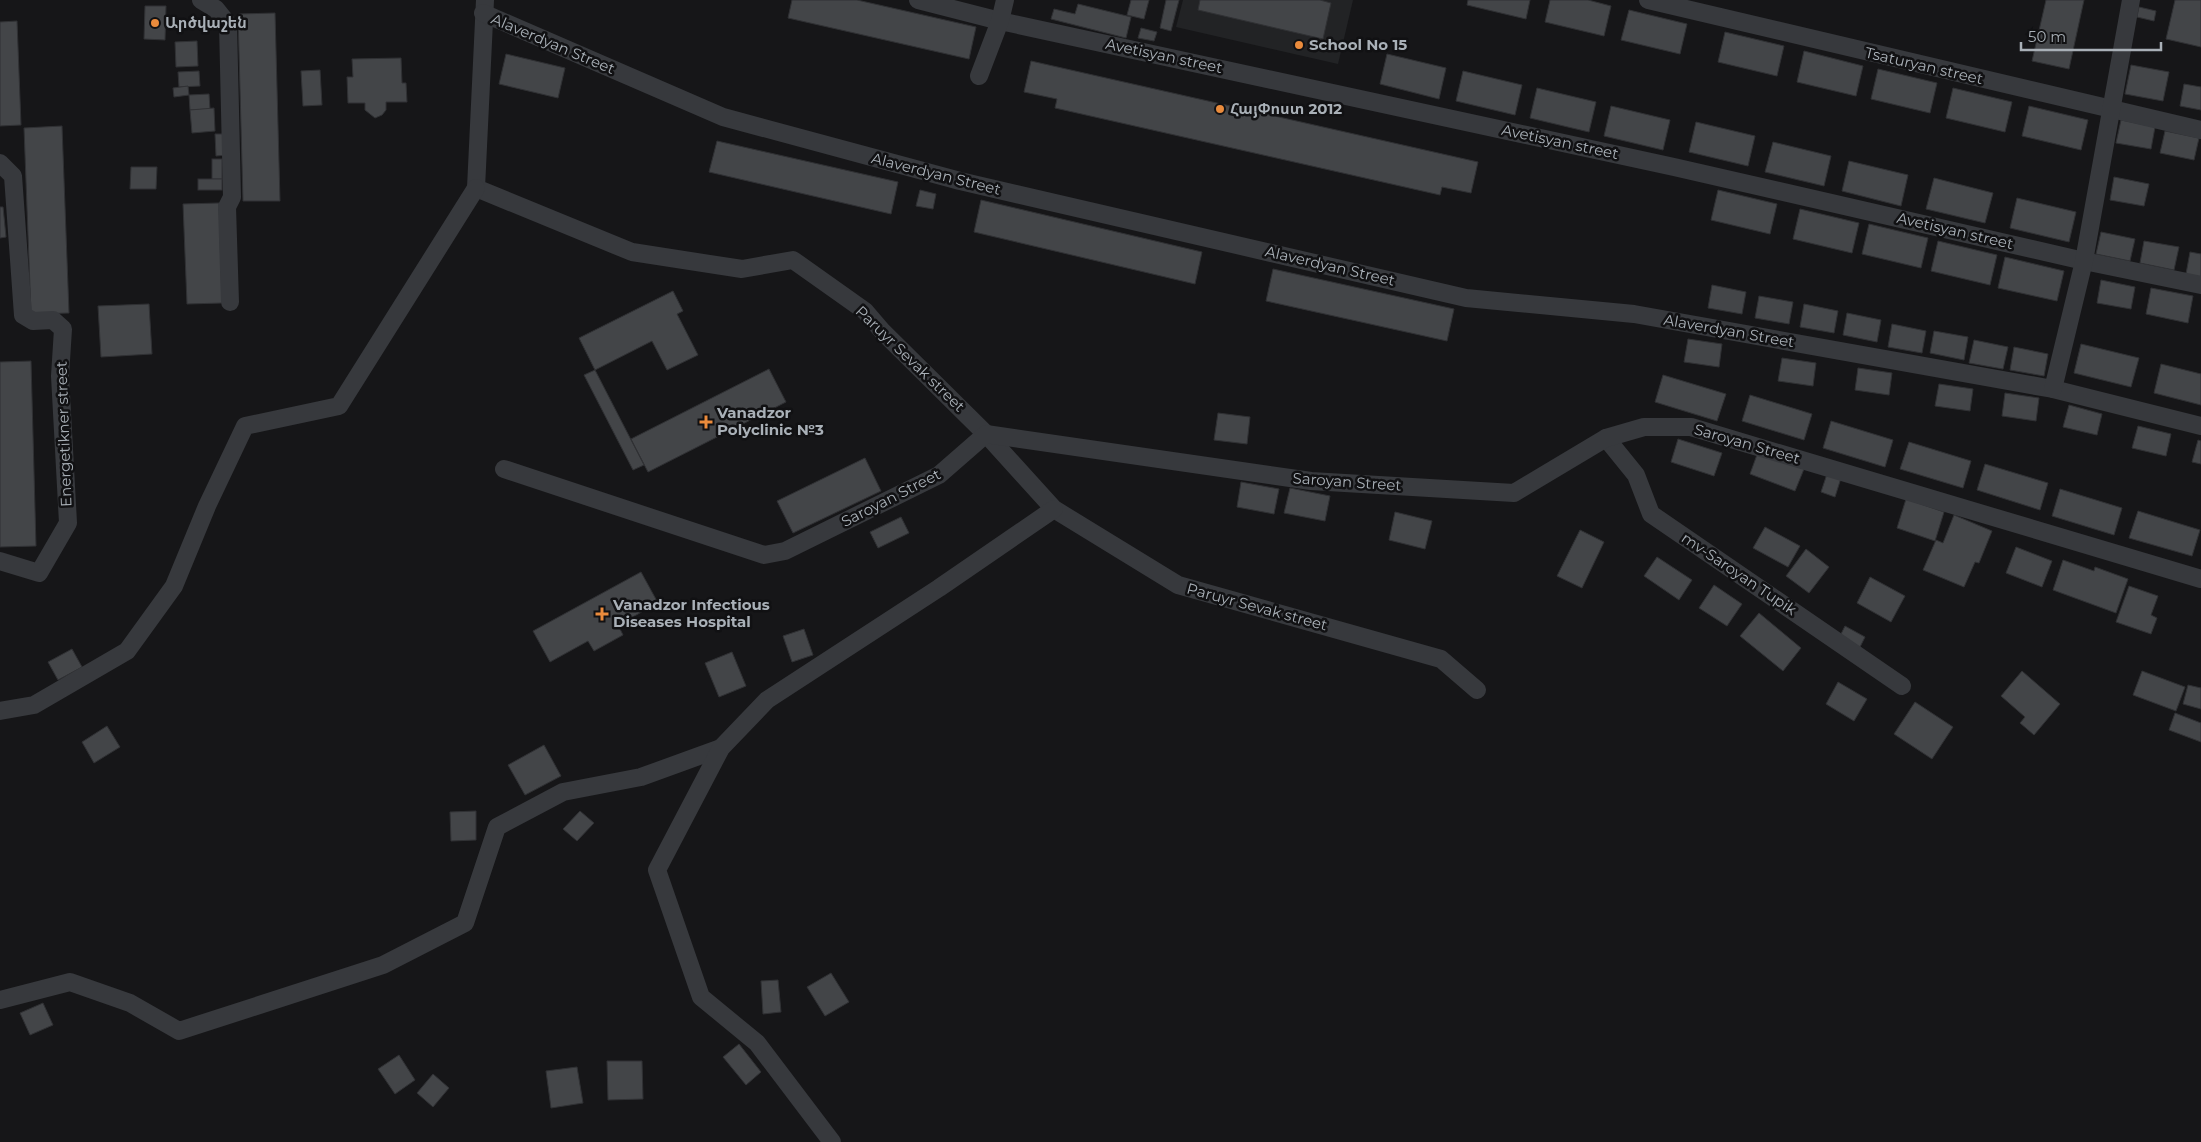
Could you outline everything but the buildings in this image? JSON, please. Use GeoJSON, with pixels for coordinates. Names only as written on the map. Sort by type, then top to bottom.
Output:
{"type":"FeatureCollection","features":[{"type":"Feature","properties":{"kind":"street"},"geometry":{"type":"LineString","coordinates":[[201,0],[216,9],[228,24],[232,197],[227,207],[230,302]]}},
{"type":"Feature","properties":{"kind":"street","name":"Avetisyan street"},"geometry":{"type":"LineString","coordinates":[[918,0],[1000,21],[1674,167],[2084,261],[2201,285]]}},
{"type":"Feature","properties":{"kind":"street"},"geometry":{"type":"LineString","coordinates":[[979,76],[1000,21],[1005,0]]}},
{"type":"Feature","properties":{"kind":"street","name":"Tsaturyan street"},"geometry":{"type":"LineString","coordinates":[[1648,0],[2201,130]]}},
{"type":"Feature","properties":{"kind":"street"},"geometry":{"type":"LineString","coordinates":[[2053,389],[2084,261],[2131,0]]}},
{"type":"Feature","properties":{"kind":"street"},"geometry":{"type":"LineString","coordinates":[[0,711],[34,705],[127,651],[174,586],[207,506],[245,426],[339,406],[476,188],[484,7]]}},
{"type":"Feature","properties":{"kind":"street","name":"Alaverdyan Street"},"geometry":{"type":"LineString","coordinates":[[484,7],[723,117],[960,181],[1466,298],[1634,314],[2053,389],[2201,426]]}},
{"type":"Feature","properties":{"kind":"street","name":"Energetikner street"},"geometry":{"type":"LineString","coordinates":[[0,163],[13,176],[23,315],[33,321],[53,320],[63,329],[60,376],[68,523],[39,573],[0,561]]}},
{"type":"Feature","properties":{"kind":"street","name":"Paruyr Sevak street"},"geometry":{"type":"LineString","coordinates":[[476,188],[632,252],[742,269],[793,260],[865,311],[883,332],[986,434],[1054,509],[1178,585],[1441,659],[1477,690]]}},
{"type":"Feature","properties":{"kind":"street","name":"Saroyan Street"},"geometry":{"type":"LineString","coordinates":[[504,469],[764,554],[785,551],[939,475],[986,434],[1311,481],[1514,493],[1606,438],[1644,427],[1691,427],[2201,579]]}},
{"type":"Feature","properties":{"kind":"street","name":"mv-Saroyan Tupik"},"geometry":{"type":"LineString","coordinates":[[1606,438],[1636,475],[1650,514],[1902,686]]}},
{"type":"Feature","properties":{"kind":"street"},"geometry":{"type":"LineString","coordinates":[[832,1142],[757,1043],[701,997],[657,870],[721,748],[767,700],[939,588],[1054,509]]}},
{"type":"Feature","properties":{"kind":"street"},"geometry":{"type":"LineString","coordinates":[[0,1000],[70,982],[130,1003],[179,1031],[383,965],[465,923],[497,827],[564,792],[641,777],[721,748]]}},
{"type":"Feature","properties":{"kind":"shaded area","name":"School No 15"},"geometry":{"type":"Polygon","coordinates":[[[1183,0],[1353,0],[1338,64],[1176,27],[1183,0]]]}},
{"type":"Feature","properties":{"kind":"place","name":"Արծվաշեն"},"geometry":{"type":"Point","coordinates":[155,23]}},
{"type":"Feature","properties":{"kind":"place","name":"School No 15"},"geometry":{"type":"Point","coordinates":[1299,45]}},
{"type":"Feature","properties":{"kind":"place","name":"ՀայՓոստ 2012"},"geometry":{"type":"Point","coordinates":[1220,109]}},
{"type":"Feature","properties":{"kind":"place","name":"Vanadzor Polyclinic №3"},"geometry":{"type":"Point","coordinates":[706,422]}},
{"type":"Feature","properties":{"kind":"place","name":"Vanadzor Infectious Diseases Hospital"},"geometry":{"type":"Point","coordinates":[602,614]}}]}
